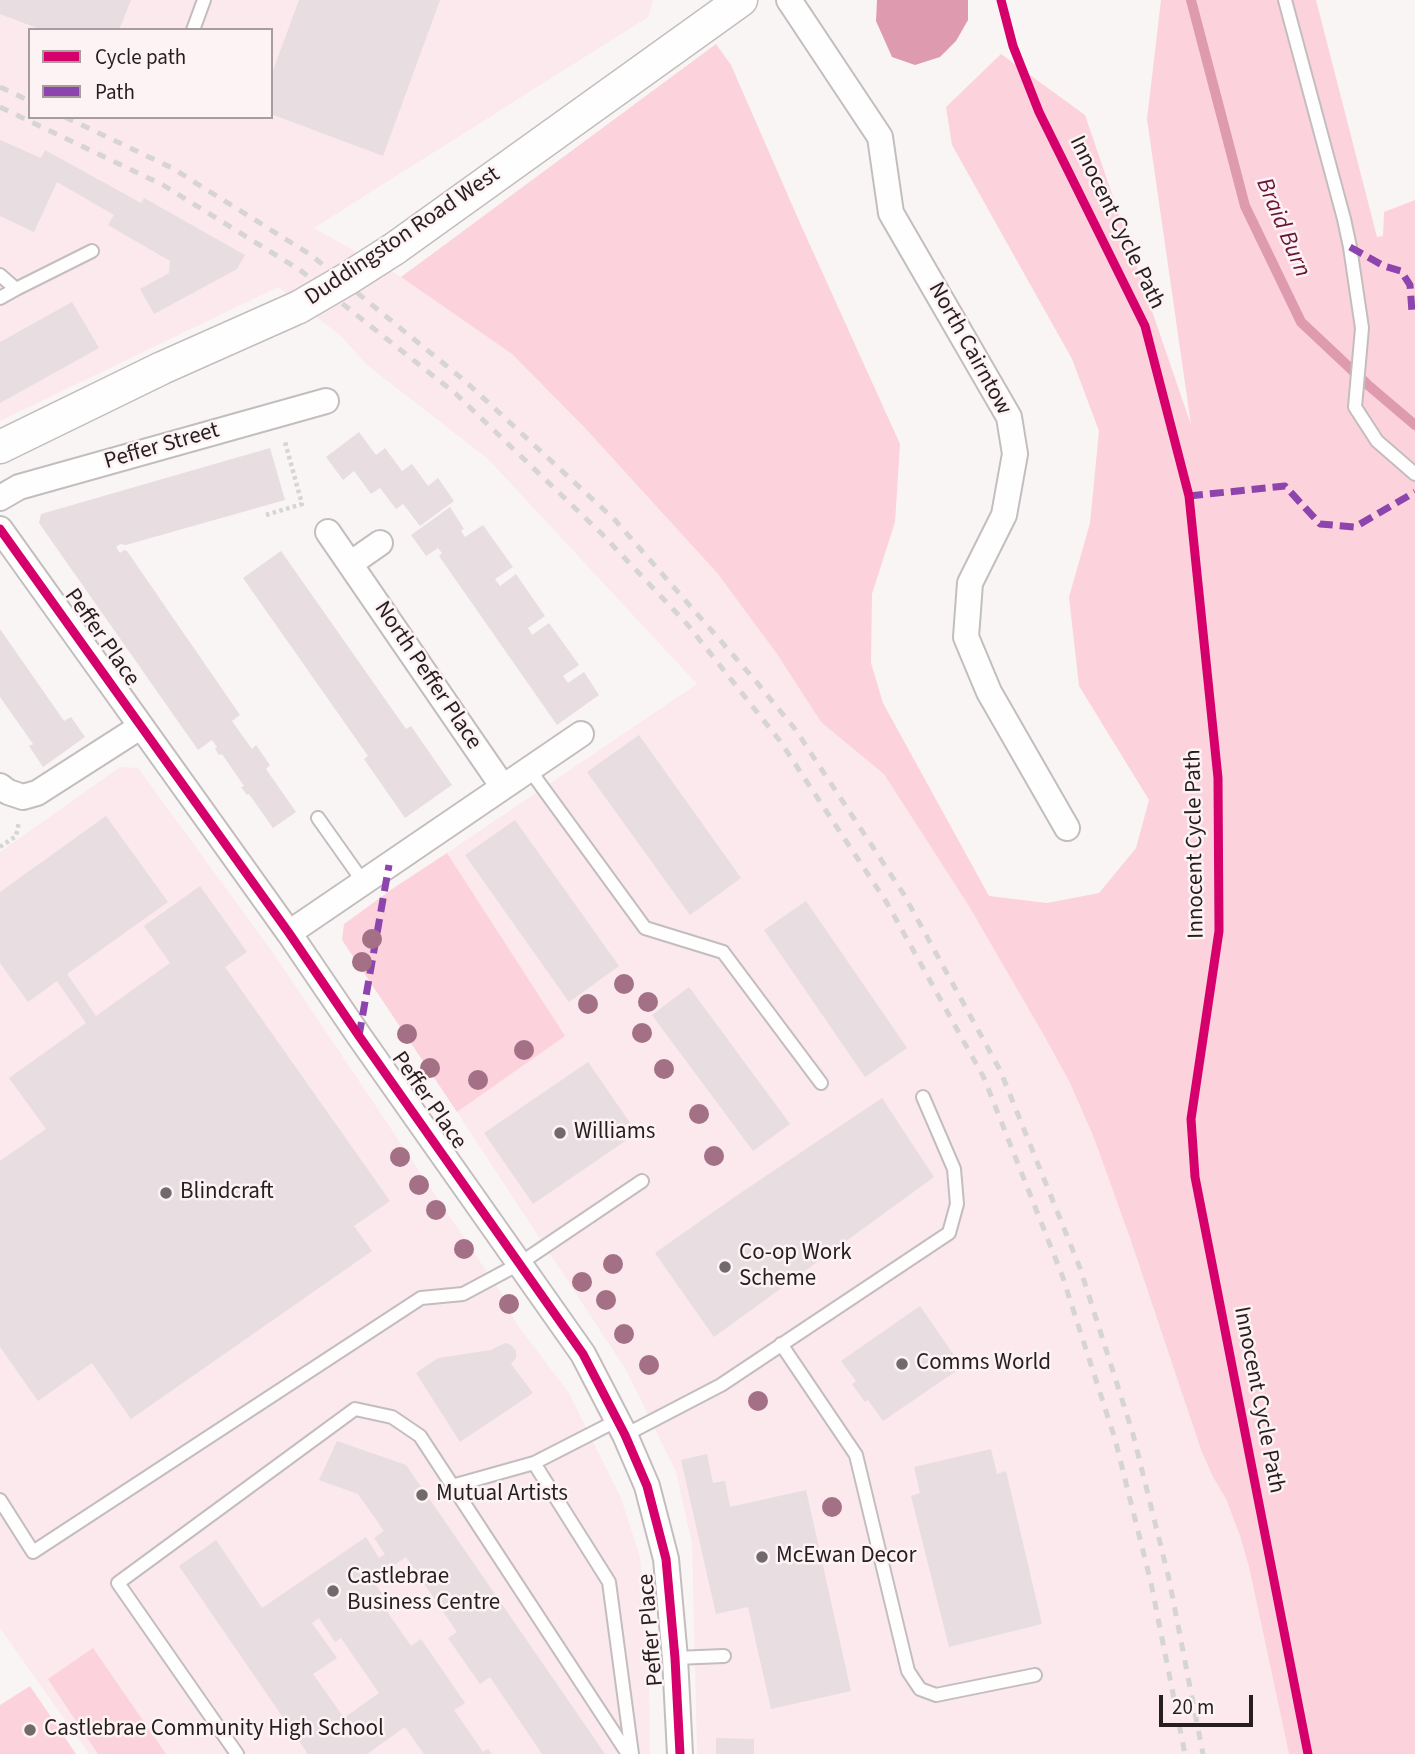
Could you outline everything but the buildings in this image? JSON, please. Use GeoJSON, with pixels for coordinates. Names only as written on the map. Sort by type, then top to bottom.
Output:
{"type":"FeatureCollection","features":[{"type":"Feature","properties":{"kind":"street","name":"Duddingston Road West"},"geometry":{"type":"LineString","coordinates":[[0,447],[299,307],[347,279],[394,249],[741,0]]}},
{"type":"Feature","properties":{"kind":"street","name":"North Cairntow"},"geometry":{"type":"LineString","coordinates":[[789,0],[880,137],[891,213],[1009,417],[1015,454],[1004,515],[970,583],[966,637],[989,692],[1067,828]]}},
{"type":"Feature","properties":{"kind":"street","name":"Peffer Street"},"geometry":{"type":"LineString","coordinates":[[0,498],[19,487],[326,401]]}},
{"type":"Feature","properties":{"kind":"street","name":"Peffer Place"},"geometry":{"type":"LineString","coordinates":[[0,529],[289,933],[583,1354],[621,1427],[647,1486],[666,1559],[680,1754]]}},
{"type":"Feature","properties":{"kind":"street","name":"North Peffer Place"},"geometry":{"type":"LineString","coordinates":[[328,532],[503,787]]}},
{"type":"Feature","properties":{"kind":"street"},"geometry":{"type":"LineString","coordinates":[[351,564],[380,543]]}},
{"type":"Feature","properties":{"kind":"street"},"geometry":{"type":"LineString","coordinates":[[0,786],[23,797],[37,793],[140,727]]}},
{"type":"Feature","properties":{"kind":"street"},"geometry":{"type":"LineString","coordinates":[[289,933],[581,734]]}},
{"type":"Feature","properties":{"kind":"lane"},"geometry":{"type":"LineString","coordinates":[[194,28],[204,0]]}},
{"type":"Feature","properties":{"kind":"lane"},"geometry":{"type":"LineString","coordinates":[[1285,0],[1344,219],[1362,328],[1355,407],[1377,441],[1415,474]]}},
{"type":"Feature","properties":{"kind":"lane"},"geometry":{"type":"LineString","coordinates":[[0,298],[92,251]]}},
{"type":"Feature","properties":{"kind":"lane"},"geometry":{"type":"LineString","coordinates":[[0,275],[16,289]]}},
{"type":"Feature","properties":{"kind":"lane"},"geometry":{"type":"LineString","coordinates":[[529,769],[645,928],[723,952],[821,1083]]}},
{"type":"Feature","properties":{"kind":"lane"},"geometry":{"type":"LineString","coordinates":[[318,818],[364,883]]}},
{"type":"Feature","properties":{"kind":"lane"},"geometry":{"type":"LineString","coordinates":[[452,1486],[534,1463],[721,1385],[948,1233],[957,1204],[954,1169],[923,1097]]}},
{"type":"Feature","properties":{"kind":"lane"},"geometry":{"type":"LineString","coordinates":[[0,1500],[33,1552],[421,1298],[463,1294],[519,1264],[642,1181]]}},
{"type":"Feature","properties":{"kind":"lane"},"geometry":{"type":"LineString","coordinates":[[781,1345],[856,1455],[908,1671],[920,1689],[936,1695],[1035,1675]]}},
{"type":"Feature","properties":{"kind":"lane"},"geometry":{"type":"LineString","coordinates":[[237,1754],[118,1583],[355,1409],[392,1417],[420,1436],[630,1754]]}},
{"type":"Feature","properties":{"kind":"lane"},"geometry":{"type":"LineString","coordinates":[[534,1463],[609,1582],[630,1754]]}},
{"type":"Feature","properties":{"kind":"lane"},"geometry":{"type":"LineString","coordinates":[[675,1658],[724,1656]]}},
{"type":"Feature","properties":{"kind":"path"},"geometry":{"type":"LineString","coordinates":[[266,515],[302,504],[279,413]]}},
{"type":"Feature","properties":{"kind":"shaded area"},"geometry":{"type":"Polygon","coordinates":[[[0,0],[653,0],[648,17],[314,228],[401,277],[512,354],[585,428],[718,574],[777,654],[821,722],[879,746],[1070,1083],[1094,1138],[1201,1450],[1226,1499],[1240,1536],[1289,1754],[697,1754],[692,1544],[676,1472],[626,1370],[457,1112],[564,1036],[447,853],[697,684],[488,459],[367,365],[342,337],[278,287],[0,421],[0,0]]]}},
{"type":"Feature","properties":{"kind":"shaded area"},"geometry":{"type":"Polygon","coordinates":[[[877,0],[968,0],[968,20],[956,41],[940,57],[915,65],[892,57],[876,21],[877,0]]]}},
{"type":"Feature","properties":{"kind":"shaded area"},"geometry":{"type":"Polygon","coordinates":[[[1161,0],[1316,0],[1377,237],[1383,236],[1384,212],[1415,200],[1415,1754],[1289,1754],[1240,1536],[1226,1499],[1201,1450],[1094,1138],[1070,1083],[1042,1032],[969,906],[884,774],[821,722],[777,654],[718,574],[585,428],[512,354],[401,277],[716,44],[731,65],[900,444],[895,522],[872,594],[871,663],[883,703],[989,896],[1047,903],[1099,893],[1136,848],[1149,800],[1079,686],[1069,597],[1090,523],[1099,431],[1072,359],[952,145],[946,107],[1001,54],[1085,115],[1191,425],[1147,119],[1161,0]]]}},
{"type":"Feature","properties":{"kind":"shaded area"},"geometry":{"type":"Polygon","coordinates":[[[120,767],[138,768],[274,954],[503,1296],[516,1323],[569,1393],[621,1498],[640,1557],[649,1668],[650,1754],[89,1754],[0,1628],[0,852],[120,767]]]}},
{"type":"Feature","properties":{"kind":"shaded area"},"geometry":{"type":"Polygon","coordinates":[[[447,853],[565,1036],[457,1112],[342,940],[344,924],[447,853]]]}},
{"type":"Feature","properties":{"kind":"shaded area"},"geometry":{"type":"Polygon","coordinates":[[[93,1648],[166,1754],[98,1754],[48,1679],[93,1648]]]}},
{"type":"Feature","properties":{"kind":"shaded area","name":"Castlebrae Community High School"},"geometry":{"type":"Polygon","coordinates":[[[30,1686],[76,1754],[0,1754],[0,1705],[30,1686]]]}},
{"type":"Feature","properties":{"kind":"waterway","name":"Braid Burn"},"geometry":{"type":"LineString","coordinates":[[1191,0],[1245,206],[1301,322],[1415,425]]}},
{"type":"Feature","properties":{"kind":"railway"},"geometry":{"type":"LineString","coordinates":[[0,87],[28,100]]}},
{"type":"Feature","properties":{"kind":"railway"},"geometry":{"type":"LineString","coordinates":[[0,107],[163,185],[300,270],[456,394],[601,533],[687,624],[780,741],[887,903],[984,1078],[1062,1275],[1115,1439],[1151,1583],[1185,1754]]}},
{"type":"Feature","properties":{"kind":"railway"},"geometry":{"type":"LineString","coordinates":[[69,119],[172,168],[311,255],[465,381],[615,520],[795,729],[903,893],[1000,1070],[1080,1268],[1133,1434],[1169,1579],[1203,1754]]}},
{"type":"Feature","properties":{"kind":"marked path"},"geometry":{"type":"LineString","coordinates":[[1350,247],[1384,266],[1401,271],[1410,285],[1412,312],[1415,314]]}},
{"type":"Feature","properties":{"kind":"marked path"},"geometry":{"type":"LineString","coordinates":[[1189,496],[1285,486],[1320,524],[1355,527],[1415,492]]}},
{"type":"Feature","properties":{"kind":"marked path"},"geometry":{"type":"LineString","coordinates":[[359,1036],[389,865]]}},
{"type":"Feature","properties":{"kind":"cycle path","name":"Innocent Cycle Path"},"geometry":{"type":"LineString","coordinates":[[1001,0],[1013,46],[1039,112],[1145,326],[1189,496],[1218,778],[1219,931],[1191,1119],[1195,1177],[1308,1754]]}},
{"type":"Feature","properties":{"kind":"cycle path"},"geometry":{"type":"LineString","coordinates":[[0,529],[289,933],[583,1354],[625,1435],[647,1486],[666,1559],[680,1754]]}},
{"type":"Feature","properties":{"kind":"place","name":"Williams"},"geometry":{"type":"Point","coordinates":[560,1133]}},
{"type":"Feature","properties":{"kind":"place","name":"Blindcraft"},"geometry":{"type":"Point","coordinates":[166,1193]}},
{"type":"Feature","properties":{"kind":"place","name":"Co-op Work Scheme"},"geometry":{"type":"Point","coordinates":[725,1267]}},
{"type":"Feature","properties":{"kind":"place","name":"Comms World"},"geometry":{"type":"Point","coordinates":[902,1364]}},
{"type":"Feature","properties":{"kind":"place","name":"Mutual Artists"},"geometry":{"type":"Point","coordinates":[422,1495]}},
{"type":"Feature","properties":{"kind":"place","name":"McEwan Decor"},"geometry":{"type":"Point","coordinates":[762,1557]}},
{"type":"Feature","properties":{"kind":"place","name":"Castlebrae Business Centre"},"geometry":{"type":"Point","coordinates":[333,1591]}},
{"type":"Feature","properties":{"kind":"place","name":"Castlebrae Community High School"},"geometry":{"type":"Point","coordinates":[30,1730]}}]}
